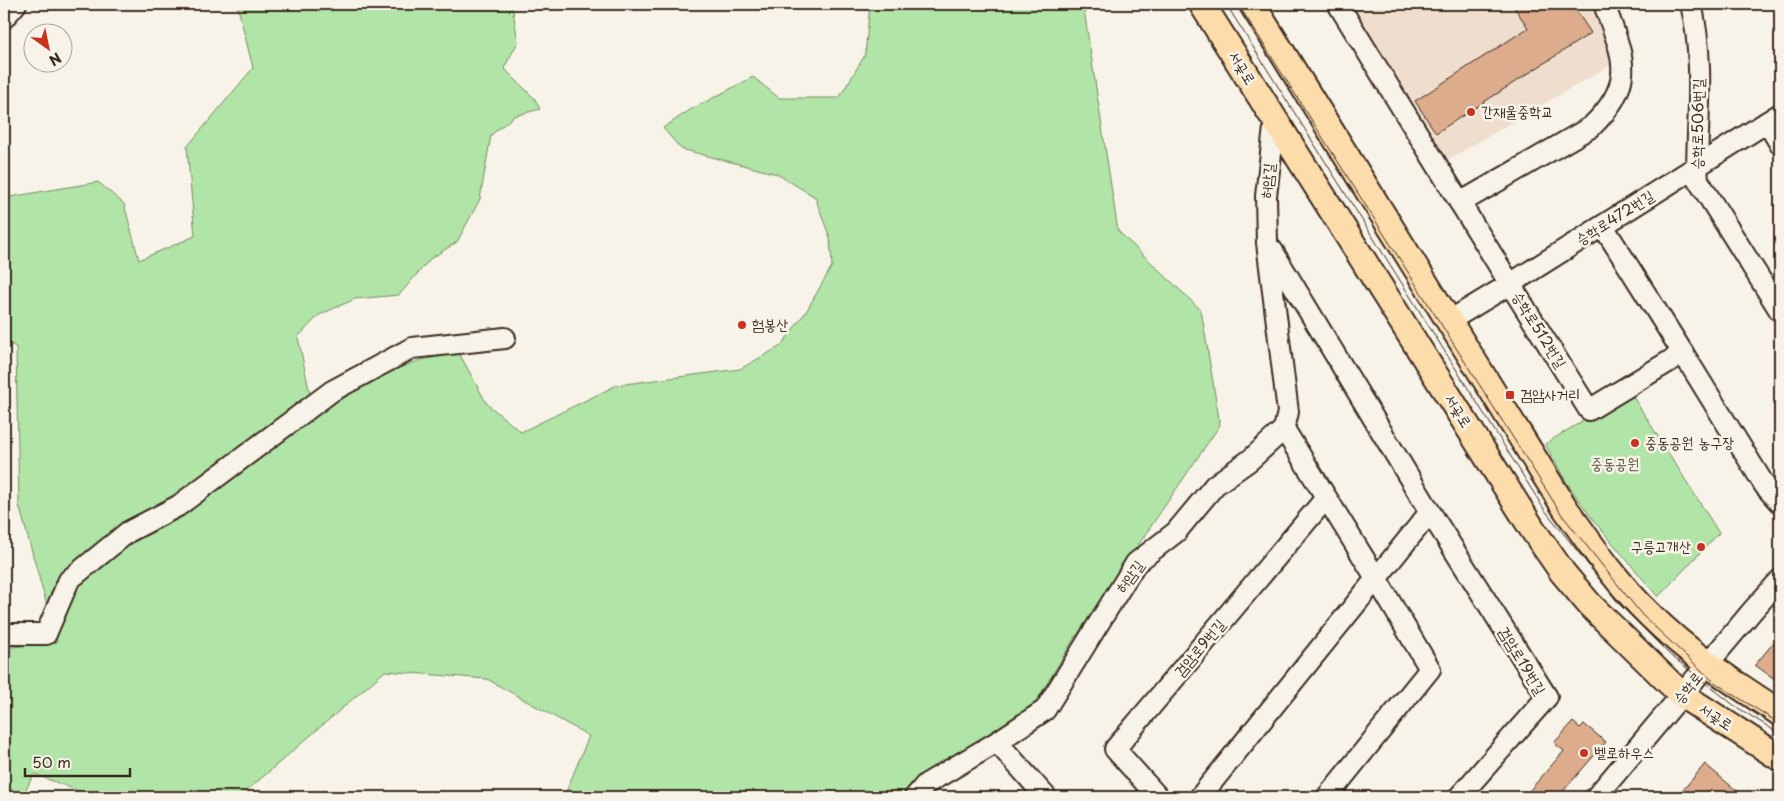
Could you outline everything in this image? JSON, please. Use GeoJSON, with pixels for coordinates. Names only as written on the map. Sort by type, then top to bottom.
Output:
{"type":"FeatureCollection","features":[{"type":"Feature","properties":{"kind":"main road","name":"서곶로"},"geometry":{"type":"LineString","coordinates":[[1202,4],[1533,530],[1563,573],[1590,605],[1694,682],[1780,714]]}},
{"type":"Feature","properties":{"kind":"main road","name":"서곶로"},"geometry":{"type":"LineString","coordinates":[[1219,4],[1278,95],[1485,436],[1583,582],[1614,616],[1694,682],[1780,758]]}},
{"type":"Feature","properties":{"kind":"main road","name":"서곶로"},"geometry":{"type":"LineString","coordinates":[[1252,4],[1565,508],[1611,572],[1650,616],[1694,682]]}},
{"type":"Feature","properties":{"kind":"street"},"geometry":{"type":"LineString","coordinates":[[4,18],[16,4]]}},
{"type":"Feature","properties":{"kind":"street","name":"승학로512번길"},"geometry":{"type":"LineString","coordinates":[[1338,4],[1589,410],[1683,353]]}},
{"type":"Feature","properties":{"kind":"street"},"geometry":{"type":"LineString","coordinates":[[1460,203],[1591,127],[1606,113],[1618,94],[1623,75],[1622,55],[1604,4]]}},
{"type":"Feature","properties":{"kind":"street","name":"승학로506번길"},"geometry":{"type":"LineString","coordinates":[[1691,4],[1695,19],[1699,57],[1696,166],[1698,180],[1780,311]]}},
{"type":"Feature","properties":{"kind":"street"},"geometry":{"type":"LineString","coordinates":[[1774,118],[1780,144]]}},
{"type":"Feature","properties":{"kind":"street","name":"승학로472번길"},"geometry":{"type":"LineString","coordinates":[[1449,321],[1774,118]]}},
{"type":"Feature","properties":{"kind":"street","name":"허암길"},"geometry":{"type":"LineString","coordinates":[[915,797],[926,784],[997,742],[1045,710],[1136,564],[1176,532],[1214,485],[1250,460],[1284,429],[1288,412],[1268,243],[1266,196],[1274,119]]}},
{"type":"Feature","properties":{"kind":"street"},"geometry":{"type":"LineString","coordinates":[[1603,226],[1765,486],[1780,503]]}},
{"type":"Feature","properties":{"kind":"street","name":"허암길"},"geometry":{"type":"LineString","coordinates":[[1268,243],[1430,512]]}},
{"type":"Feature","properties":{"kind":"street"},"geometry":{"type":"LineString","coordinates":[[4,634],[46,634],[69,580],[128,532],[178,506],[332,391],[412,348],[505,338]]}},
{"type":"Feature","properties":{"kind":"street"},"geometry":{"type":"LineString","coordinates":[[1284,429],[1430,669],[1327,797]]}},
{"type":"Feature","properties":{"kind":"street","name":"검암로9번길"},"geometry":{"type":"LineString","coordinates":[[1158,797],[1116,749],[1326,498]]}},
{"type":"Feature","properties":{"kind":"street"},"geometry":{"type":"LineString","coordinates":[[1200,797],[1430,512]]}},
{"type":"Feature","properties":{"kind":"street","name":"검암로19번길"},"geometry":{"type":"LineString","coordinates":[[1430,512],[1547,697],[1459,797]]}},
{"type":"Feature","properties":{"kind":"street","name":"승학로"},"geometry":{"type":"LineString","coordinates":[[1596,797],[1780,580]]}},
{"type":"Feature","properties":{"kind":"street"},"geometry":{"type":"LineString","coordinates":[[997,742],[1046,797]]}},
{"type":"Feature","properties":{"kind":"shaded area","name":"간재울중학교"},"geometry":{"type":"Polygon","coordinates":[[[1346,4],[1595,4],[1616,62],[1444,162],[1346,4]]]}},
{"type":"Feature","properties":{"kind":"green space"},"geometry":{"type":"Polygon","coordinates":[[[237,4],[509,4],[513,11],[518,42],[504,68],[535,99],[540,109],[514,116],[491,135],[480,199],[457,242],[430,259],[399,295],[355,299],[319,315],[298,337],[312,404],[334,402],[367,380],[421,360],[459,353],[487,404],[521,432],[617,385],[740,369],[781,346],[807,310],[832,266],[830,238],[815,197],[777,174],[681,149],[663,128],[690,110],[753,77],[779,98],[839,98],[865,55],[870,4],[1092,4],[1084,10],[1118,231],[1201,310],[1220,425],[1072,642],[1036,702],[906,790],[900,797],[564,797],[589,736],[487,679],[385,671],[243,794],[217,797],[95,797],[34,774],[22,797],[4,797],[4,648],[57,642],[19,505],[16,347],[4,341],[4,198],[98,182],[124,204],[139,260],[195,236],[187,147],[253,68],[237,4]]]}},
{"type":"Feature","properties":{"kind":"green space","name":"중동공원"},"geometry":{"type":"Polygon","coordinates":[[[1630,392],[1719,533],[1658,597],[1594,521],[1567,483],[1545,444],[1630,392]]]}},
{"type":"Feature","properties":{"kind":"building","name":"간재울중학교"},"geometry":{"type":"Polygon","coordinates":[[[1512,4],[1572,4],[1591,33],[1436,133],[1415,101],[1528,28],[1512,4]]]}},
{"type":"Feature","properties":{"kind":"building"},"geometry":{"type":"Polygon","coordinates":[[[1780,635],[1780,683],[1755,665],[1780,635]]]}},
{"type":"Feature","properties":{"kind":"building"},"geometry":{"type":"Polygon","coordinates":[[[1573,722],[1580,728],[1584,724],[1606,742],[1558,797],[1524,797],[1564,751],[1554,743],[1573,722]]]}},
{"type":"Feature","properties":{"kind":"building"},"geometry":{"type":"Polygon","coordinates":[[[1705,764],[1744,797],[1677,797],[1705,764]]]}},
{"type":"Feature","properties":{"kind":"tram line"},"geometry":{"type":"LineString","coordinates":[[1226,4],[1544,509],[1620,605],[1669,654],[1735,706],[1780,734]]}},
{"type":"Feature","properties":{"kind":"tram line"},"geometry":{"type":"LineString","coordinates":[[1238,4],[1562,515],[1642,615],[1714,682],[1780,724]]}},
{"type":"Feature","properties":{"kind":"place","name":"간재울중학교"},"geometry":{"type":"Point","coordinates":[1471,112]}},
{"type":"Feature","properties":{"kind":"place","name":"험봉산"},"geometry":{"type":"Point","coordinates":[742,325]}},
{"type":"Feature","properties":{"kind":"place","name":"검암사거리"},"geometry":{"type":"Point","coordinates":[1510,395]}},
{"type":"Feature","properties":{"kind":"place","name":"중동공원 농구장"},"geometry":{"type":"Point","coordinates":[1635,443]}},
{"type":"Feature","properties":{"kind":"place","name":"구릉고개산"},"geometry":{"type":"Point","coordinates":[1701,547]}},
{"type":"Feature","properties":{"kind":"place","name":"벨로하우스"},"geometry":{"type":"Point","coordinates":[1584,753]}}]}
